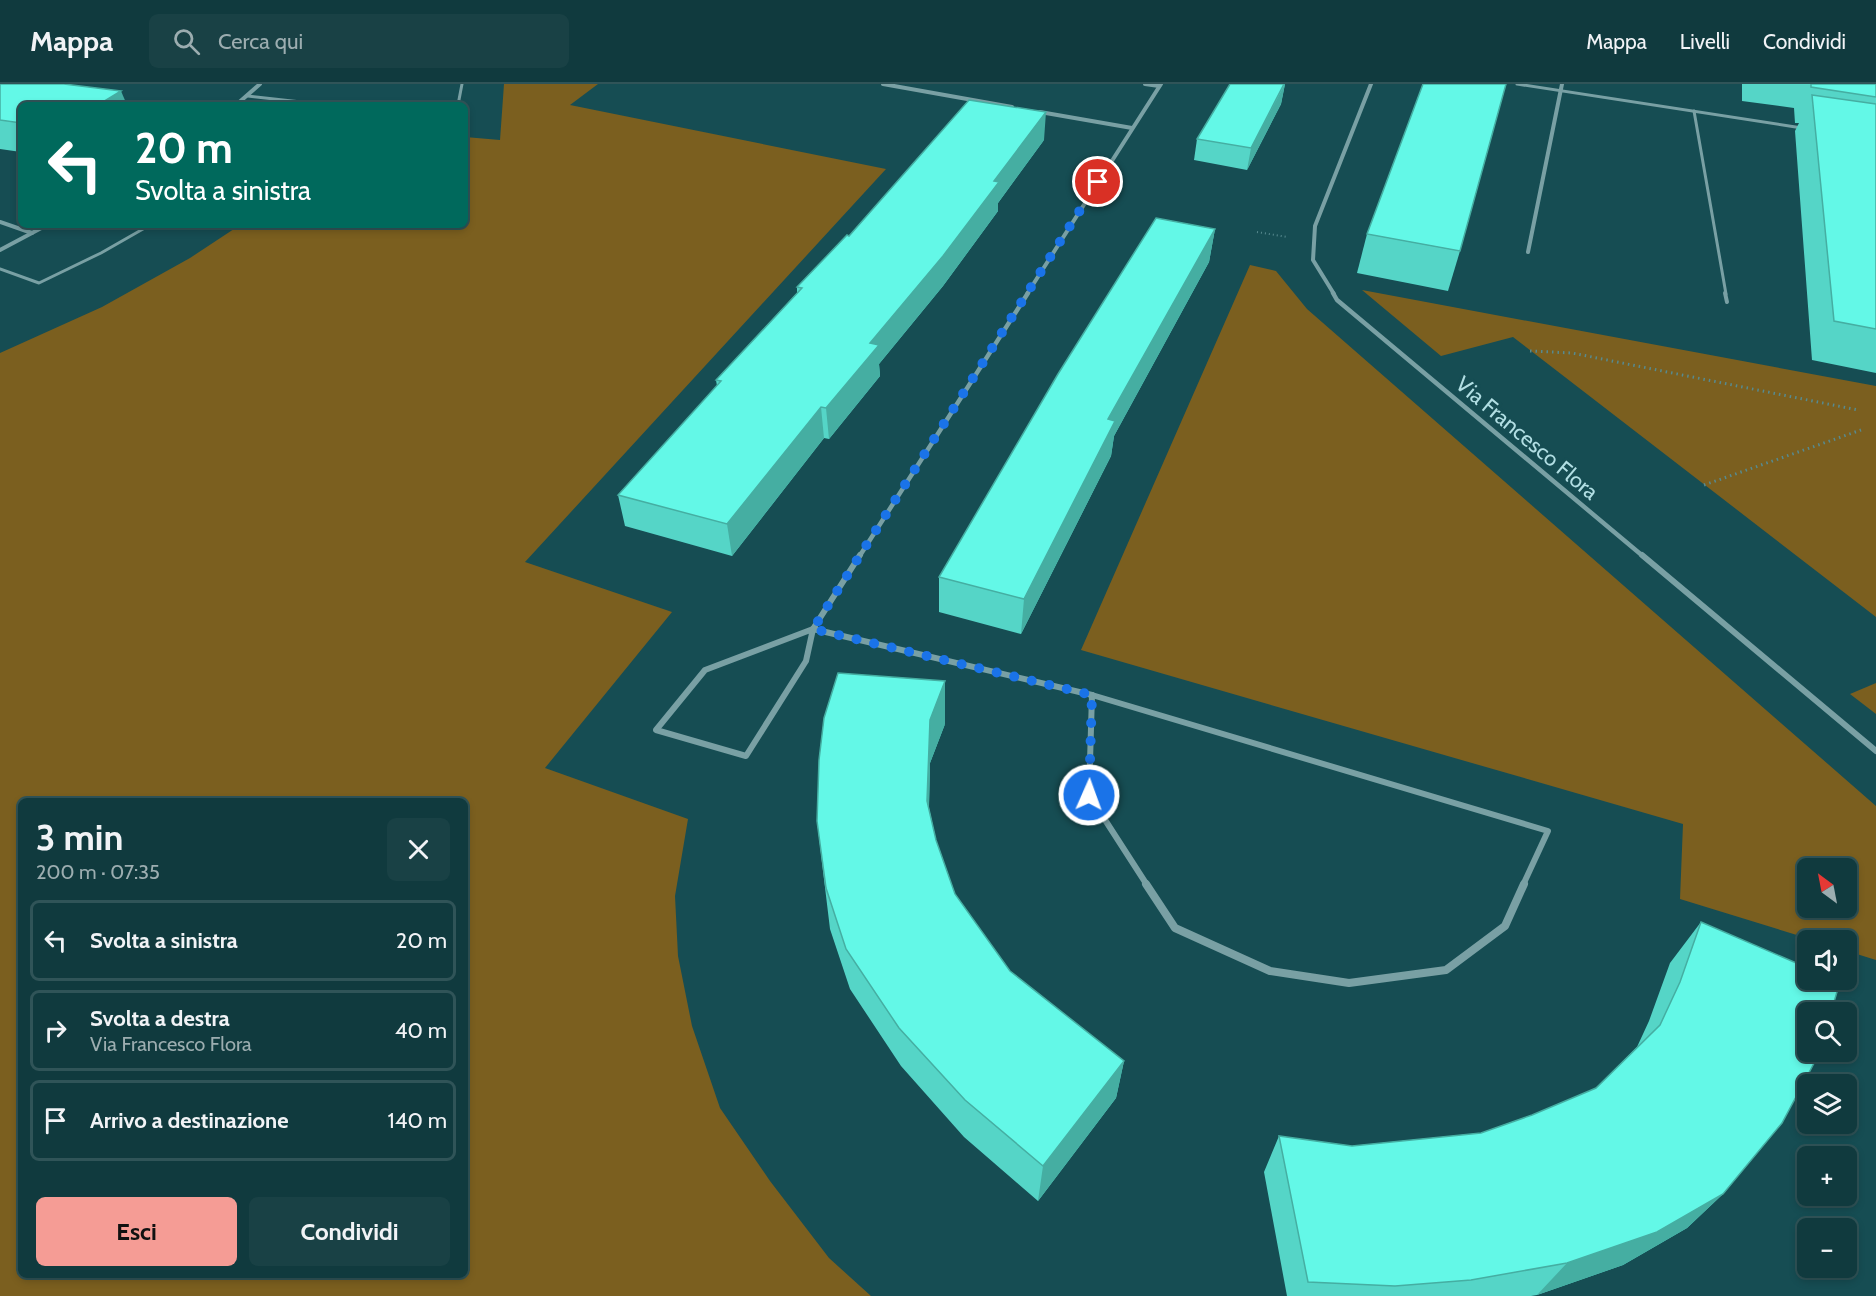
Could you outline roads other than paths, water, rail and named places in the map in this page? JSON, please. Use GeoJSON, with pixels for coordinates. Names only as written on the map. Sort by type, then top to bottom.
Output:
{"type":"FeatureCollection","features":[{"type":"Feature","properties":{"kind":"street"},"geometry":{"type":"LineString","coordinates":[[240,102],[260,84]]}},
{"type":"Feature","properties":{"kind":"street"},"geometry":{"type":"LineString","coordinates":[[883,84],[1013,107]]}},
{"type":"Feature","properties":{"kind":"street"},"geometry":{"type":"LineString","coordinates":[[1092,695],[1089,795],[1175,928],[1270,970],[1349,984],[1446,970],[1506,926],[1548,831],[1092,695],[813,629],[705,670],[656,730],[746,756],[806,661],[813,629],[1160,85],[1145,84]]}},
{"type":"Feature","properties":{"kind":"street","name":"Via Francesco Flora"},"geometry":{"type":"LineString","coordinates":[[1371,84],[1315,226],[1313,260],[1337,300],[1876,751]]}},
{"type":"Feature","properties":{"kind":"street"},"geometry":{"type":"LineString","coordinates":[[1528,252],[1562,84]]}},
{"type":"Feature","properties":{"kind":"street"},"geometry":{"type":"LineString","coordinates":[[1036,111],[1132,128]]}},
{"type":"Feature","properties":{"kind":"street"},"geometry":{"type":"LineString","coordinates":[[0,222],[32,233]]}},
{"type":"Feature","properties":{"kind":"street"},"geometry":{"type":"LineString","coordinates":[[0,250],[41,228]]}},
{"type":"Feature","properties":{"kind":"lane"},"geometry":{"type":"LineString","coordinates":[[459,102],[462,84]]}},
{"type":"Feature","properties":{"kind":"lane"},"geometry":{"type":"LineString","coordinates":[[1517,84],[1806,128]]}},
{"type":"Feature","properties":{"kind":"lane"},"geometry":{"type":"LineString","coordinates":[[248,96],[301,102]]}},
{"type":"Feature","properties":{"kind":"lane"},"geometry":{"type":"LineString","coordinates":[[1694,111],[1727,302]]}},
{"type":"Feature","properties":{"kind":"lane"},"geometry":{"type":"LineString","coordinates":[[0,269],[39,283],[101,253],[145,228]]}}]}
